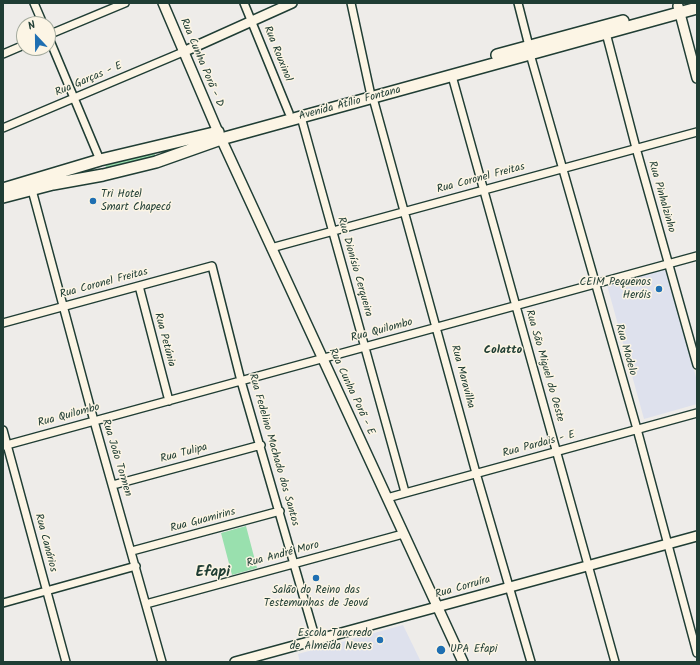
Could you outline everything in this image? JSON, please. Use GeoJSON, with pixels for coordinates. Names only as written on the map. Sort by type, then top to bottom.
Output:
{"type":"FeatureCollection","features":[{"type":"Feature","properties":{"kind":"main road","name":"Avenida Atílio Fontana"},"geometry":{"type":"LineString","coordinates":[[3,197],[53,184],[103,175],[156,162],[219,136],[290,113],[452,76],[530,50],[606,33],[682,7]]}},
{"type":"Feature","properties":{"kind":"main road","name":"Avenida Atílio Fontana"},"geometry":{"type":"LineString","coordinates":[[3,189],[100,160],[153,147],[219,136],[301,117],[371,94],[682,7],[697,8]]}},
{"type":"Feature","properties":{"kind":"main road"},"geometry":{"type":"LineString","coordinates":[[153,147],[158,154],[156,162]]}},
{"type":"Feature","properties":{"kind":"main road"},"geometry":{"type":"LineString","coordinates":[[100,160],[99,168],[103,175]]}},
{"type":"Feature","properties":{"kind":"street"},"geometry":{"type":"LineString","coordinates":[[34,3],[40,16]]}},
{"type":"Feature","properties":{"kind":"street"},"geometry":{"type":"LineString","coordinates":[[56,33],[125,3]]}},
{"type":"Feature","properties":{"kind":"street","name":"Rua Cunha Porã - D"},"geometry":{"type":"LineString","coordinates":[[163,3],[219,136]]}},
{"type":"Feature","properties":{"kind":"street","name":"Rua Rouxinol"},"geometry":{"type":"LineString","coordinates":[[244,3],[290,113]]}},
{"type":"Feature","properties":{"kind":"street"},"geometry":{"type":"LineString","coordinates":[[183,52],[292,3]]}},
{"type":"Feature","properties":{"kind":"street","name":"Rua Maravilha"},"geometry":{"type":"LineString","coordinates":[[351,3],[371,94],[405,212],[476,473],[531,662]]}},
{"type":"Feature","properties":{"kind":"street","name":"Rua Modelo"},"geometry":{"type":"LineString","coordinates":[[518,3],[562,169],[637,429],[697,653]]}},
{"type":"Feature","properties":{"kind":"street"},"geometry":{"type":"LineString","coordinates":[[682,7],[697,78]]}},
{"type":"Feature","properties":{"kind":"street","name":"Rua Pinhalzinho"},"geometry":{"type":"LineString","coordinates":[[606,33],[636,148],[697,365]]}},
{"type":"Feature","properties":{"kind":"street"},"geometry":{"type":"LineString","coordinates":[[3,54],[16,48]]}},
{"type":"Feature","properties":{"kind":"street","name":"Rua Garças - E"},"geometry":{"type":"LineString","coordinates":[[3,128],[183,52]]}},
{"type":"Feature","properties":{"kind":"street"},"geometry":{"type":"LineString","coordinates":[[56,55],[100,160]]}},
{"type":"Feature","properties":{"kind":"street","name":"Rua São Miguel do Oeste"},"geometry":{"type":"LineString","coordinates":[[452,76],[557,452],[586,565],[615,662]]}},
{"type":"Feature","properties":{"kind":"street","name":"Rua Dionísio Cerqueira"},"geometry":{"type":"LineString","coordinates":[[301,117],[405,492]]}},
{"type":"Feature","properties":{"kind":"street","name":"Rua Coronel Freitas"},"geometry":{"type":"LineString","coordinates":[[271,248],[697,132]]}},
{"type":"Feature","properties":{"kind":"street","name":"Rua Cunha Porã - E"},"geometry":{"type":"LineString","coordinates":[[219,136],[463,662]]}},
{"type":"Feature","properties":{"kind":"street","name":"Rua João Tormen"},"geometry":{"type":"LineString","coordinates":[[32,190],[94,421],[132,551],[162,662]]}},
{"type":"Feature","properties":{"kind":"street","name":"Rua Quilombo"},"geometry":{"type":"LineString","coordinates":[[5,445],[697,256]]}},
{"type":"Feature","properties":{"kind":"street","name":"Rua Coronel Freitas"},"geometry":{"type":"LineString","coordinates":[[3,323],[212,266]]}},
{"type":"Feature","properties":{"kind":"street","name":"Rua Fedelino Machado dos Santos"},"geometry":{"type":"LineString","coordinates":[[212,266],[242,381],[316,640]]}},
{"type":"Feature","properties":{"kind":"street","name":"Rua Petúnia"},"geometry":{"type":"LineString","coordinates":[[139,286],[168,400]]}},
{"type":"Feature","properties":{"kind":"street","name":"Rua Pardais - E"},"geometry":{"type":"LineString","coordinates":[[387,498],[697,413]]}},
{"type":"Feature","properties":{"kind":"street","name":"Rua Canários"},"geometry":{"type":"LineString","coordinates":[[3,430],[5,445],[66,662]]}},
{"type":"Feature","properties":{"kind":"street","name":"Rua Tulipa"},"geometry":{"type":"LineString","coordinates":[[113,484],[261,445]]}},
{"type":"Feature","properties":{"kind":"street","name":"Rua Guamirins"},"geometry":{"type":"LineString","coordinates":[[132,551],[280,511]]}},
{"type":"Feature","properties":{"kind":"street","name":"Rua André Moro"},"geometry":{"type":"LineString","coordinates":[[146,604],[404,534]]}},
{"type":"Feature","properties":{"kind":"street","name":"Rua Corruíra"},"geometry":{"type":"LineString","coordinates":[[239,662],[586,565],[697,536]]}},
{"type":"Feature","properties":{"kind":"street"},"geometry":{"type":"LineString","coordinates":[[3,603],[136,566]]}},
{"type":"Feature","properties":{"kind":"shaded area"},"geometry":{"type":"Polygon","coordinates":[[[666,269],[697,381],[697,404],[644,419],[607,285],[666,269]]]}},
{"type":"Feature","properties":{"kind":"shaded area","name":"Escola Tancredo de Almeida Neves"},"geometry":{"type":"Polygon","coordinates":[[[403,625],[421,662],[300,662],[298,654],[403,625]]]}},
{"type":"Feature","properties":{"kind":"green space"},"geometry":{"type":"Polygon","coordinates":[[[155,152],[155,157],[107,169],[105,165],[106,163],[155,152]]]}},
{"type":"Feature","properties":{"kind":"green space"},"geometry":{"type":"Polygon","coordinates":[[[246,526],[257,568],[232,575],[221,533],[246,526]]]}},
{"type":"Feature","properties":{"kind":"place","name":"Tri Hotel Smart Chapecó"},"geometry":{"type":"Point","coordinates":[93,201]}},
{"type":"Feature","properties":{"kind":"place","name":"CEIM Pequenos Heróis"},"geometry":{"type":"Point","coordinates":[659,289]}},
{"type":"Feature","properties":{"kind":"place","name":"Salão do Reino das Testemunhas de Jeová"},"geometry":{"type":"Point","coordinates":[316,578]}},
{"type":"Feature","properties":{"kind":"place","name":"Escola Tancredo de Almeida Neves"},"geometry":{"type":"Point","coordinates":[380,640]}},
{"type":"Feature","properties":{"kind":"place","name":"UPA Efapi"},"geometry":{"type":"Point","coordinates":[441,650]}},
{"type":"Feature","properties":{"kind":"district","name":"Colatto"},"geometry":{"type":"Point","coordinates":[503,351]}},
{"type":"Feature","properties":{"kind":"district","name":"Efapi"},"geometry":{"type":"Point","coordinates":[213,573]}}]}
